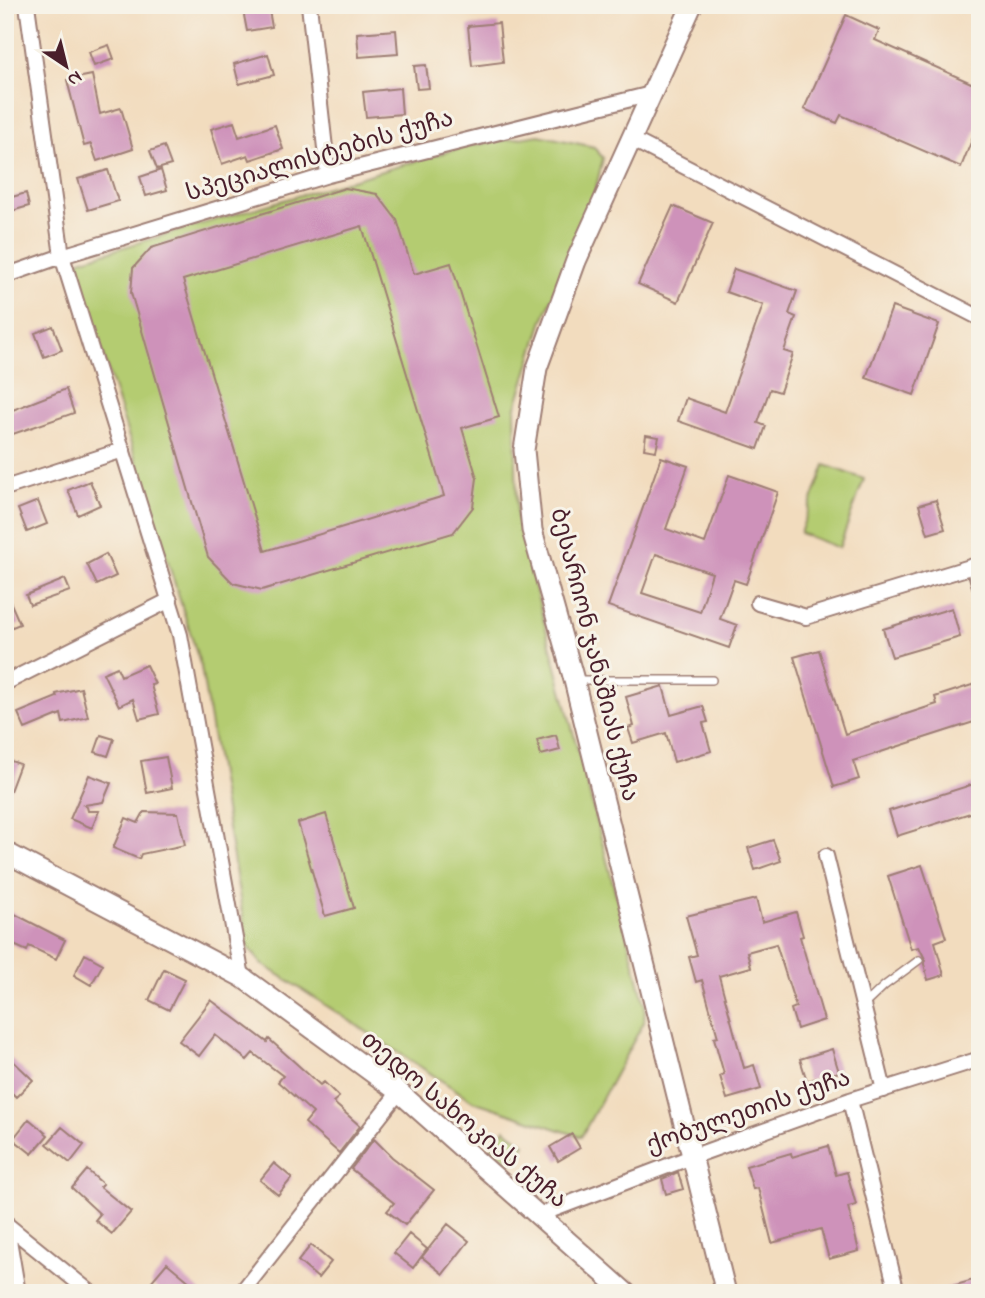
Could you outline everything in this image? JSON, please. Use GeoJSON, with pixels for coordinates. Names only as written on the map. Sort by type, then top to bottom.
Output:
{"type":"FeatureCollection","features":[{"type":"Feature","properties":{"kind":"street"},"geometry":{"type":"LineString","coordinates":[[27,5],[62,256],[180,635],[242,976]]}},
{"type":"Feature","properties":{"kind":"street"},"geometry":{"type":"LineString","coordinates":[[309,5],[328,175]]}},
{"type":"Feature","properties":{"kind":"street","name":"ბესარიონ ჯანაშიას ქუჩა"},"geometry":{"type":"LineString","coordinates":[[692,5],[576,261],[537,368],[524,450],[532,530],[574,680],[726,1293]]}},
{"type":"Feature","properties":{"kind":"street","name":"სპეციალისტების ქუჩა"},"geometry":{"type":"LineString","coordinates":[[5,276],[328,175],[651,94]]}},
{"type":"Feature","properties":{"kind":"street"},"geometry":{"type":"LineString","coordinates":[[631,139],[980,318]]}},
{"type":"Feature","properties":{"kind":"street"},"geometry":{"type":"LineString","coordinates":[[5,488],[123,450]]}},
{"type":"Feature","properties":{"kind":"street"},"geometry":{"type":"LineString","coordinates":[[758,603],[806,617],[977,565],[980,586]]}},
{"type":"Feature","properties":{"kind":"street"},"geometry":{"type":"LineString","coordinates":[[5,683],[170,600]]}},
{"type":"Feature","properties":{"kind":"street","name":"თედო სახოკიას ქუჩა"},"geometry":{"type":"LineString","coordinates":[[5,852],[242,976],[398,1093],[626,1293]]}},
{"type":"Feature","properties":{"kind":"street"},"geometry":{"type":"LineString","coordinates":[[826,856],[884,1090]]}},
{"type":"Feature","properties":{"kind":"street","name":"ქობულეთის ქუჩა"},"geometry":{"type":"LineString","coordinates":[[536,1216],[850,1100],[980,1059]]}},
{"type":"Feature","properties":{"kind":"street"},"geometry":{"type":"LineString","coordinates":[[241,1293],[398,1093]]}},
{"type":"Feature","properties":{"kind":"street"},"geometry":{"type":"LineString","coordinates":[[850,1100],[897,1293]]}},
{"type":"Feature","properties":{"kind":"street"},"geometry":{"type":"LineString","coordinates":[[6,1222],[18,1293]]}},
{"type":"Feature","properties":{"kind":"street"},"geometry":{"type":"LineString","coordinates":[[6,1222],[91,1293]]}},
{"type":"Feature","properties":{"kind":"lane"},"geometry":{"type":"LineString","coordinates":[[574,680],[712,680]]}},
{"type":"Feature","properties":{"kind":"lane"},"geometry":{"type":"LineString","coordinates":[[863,1006],[884,986],[919,960]]}},
{"type":"Feature","properties":{"kind":"green space"},"geometry":{"type":"Polygon","coordinates":[[[539,135],[594,147],[603,158],[594,196],[543,320],[515,410],[517,519],[645,1005],[644,1022],[581,1137],[473,1101],[261,963],[248,947],[201,667],[76,269],[80,260],[467,146],[539,135]]]}},
{"type":"Feature","properties":{"kind":"green space"},"geometry":{"type":"Polygon","coordinates":[[[825,465],[864,479],[839,548],[800,533],[825,465]]]}},
{"type":"Feature","properties":{"kind":"green space"},"geometry":{"type":"Polygon","coordinates":[[[505,1129],[525,1144],[512,1163],[491,1148],[505,1129]]]}},
{"type":"Feature","properties":{"kind":"building"},"geometry":{"type":"Polygon","coordinates":[[[242,5],[268,5],[272,27],[247,31],[242,5]]]}},
{"type":"Feature","properties":{"kind":"building"},"geometry":{"type":"Polygon","coordinates":[[[846,15],[879,30],[875,40],[980,87],[980,120],[961,167],[841,115],[837,123],[804,109],[846,15]]]}},
{"type":"Feature","properties":{"kind":"building"},"geometry":{"type":"Polygon","coordinates":[[[499,23],[503,62],[472,66],[468,26],[499,23]]]}},
{"type":"Feature","properties":{"kind":"building"},"geometry":{"type":"Polygon","coordinates":[[[396,30],[398,54],[359,57],[357,33],[396,30]]]}},
{"type":"Feature","properties":{"kind":"building"},"geometry":{"type":"Polygon","coordinates":[[[109,45],[114,59],[94,66],[89,52],[109,45]]]}},
{"type":"Feature","properties":{"kind":"building"},"geometry":{"type":"Polygon","coordinates":[[[268,54],[274,75],[239,84],[234,64],[268,54]]]}},
{"type":"Feature","properties":{"kind":"building"},"geometry":{"type":"Polygon","coordinates":[[[426,65],[429,88],[417,89],[414,66],[426,65]]]}},
{"type":"Feature","properties":{"kind":"building"},"geometry":{"type":"Polygon","coordinates":[[[92,75],[100,114],[121,108],[133,149],[97,161],[91,144],[84,146],[67,80],[92,75]]]}},
{"type":"Feature","properties":{"kind":"building"},"geometry":{"type":"Polygon","coordinates":[[[400,88],[402,114],[366,117],[363,92],[400,88]]]}},
{"type":"Feature","properties":{"kind":"building"},"geometry":{"type":"Polygon","coordinates":[[[234,122],[239,137],[275,125],[283,149],[250,160],[248,155],[222,164],[211,129],[234,122]]]}},
{"type":"Feature","properties":{"kind":"building"},"geometry":{"type":"Polygon","coordinates":[[[164,146],[171,165],[157,169],[150,151],[164,146]]]}},
{"type":"Feature","properties":{"kind":"building"},"geometry":{"type":"Polygon","coordinates":[[[108,170],[118,201],[88,210],[78,179],[108,170]]]}},
{"type":"Feature","properties":{"kind":"building"},"geometry":{"type":"Polygon","coordinates":[[[161,170],[167,190],[146,196],[140,177],[161,170]]]}},
{"type":"Feature","properties":{"kind":"building"},"geometry":{"type":"Polygon","coordinates":[[[345,188],[377,194],[397,220],[414,274],[451,263],[499,417],[462,428],[477,478],[473,507],[453,533],[262,590],[233,583],[208,557],[131,293],[133,268],[151,248],[345,188]],[[362,226],[183,280],[265,551],[444,496],[362,226]]]}},
{"type":"Feature","properties":{"kind":"building"},"geometry":{"type":"Polygon","coordinates":[[[26,193],[29,206],[5,213],[5,199],[26,193]]]}},
{"type":"Feature","properties":{"kind":"building"},"geometry":{"type":"Polygon","coordinates":[[[673,206],[713,223],[678,302],[638,284],[673,206]]]}},
{"type":"Feature","properties":{"kind":"building"},"geometry":{"type":"Polygon","coordinates":[[[734,269],[797,291],[789,314],[796,317],[784,351],[793,354],[780,392],[770,389],[758,423],[766,426],[758,449],[678,421],[686,398],[725,412],[763,305],[726,292],[734,269]]]}},
{"type":"Feature","properties":{"kind":"building"},"geometry":{"type":"Polygon","coordinates":[[[892,307],[939,324],[914,395],[866,378],[892,307]]]}},
{"type":"Feature","properties":{"kind":"building"},"geometry":{"type":"Polygon","coordinates":[[[53,326],[62,350],[44,357],[35,333],[53,326]]]}},
{"type":"Feature","properties":{"kind":"building"},"geometry":{"type":"Polygon","coordinates":[[[66,389],[74,413],[10,435],[5,413],[66,389]]]}},
{"type":"Feature","properties":{"kind":"building"},"geometry":{"type":"Polygon","coordinates":[[[646,435],[659,437],[656,451],[644,449],[646,435]]]}},
{"type":"Feature","properties":{"kind":"building"},"geometry":{"type":"Polygon","coordinates":[[[661,457],[688,466],[666,529],[705,543],[729,475],[778,492],[746,584],[734,580],[720,619],[737,625],[729,648],[608,606],[661,457]],[[656,554],[642,593],[700,612],[712,573],[656,554]]]}},
{"type":"Feature","properties":{"kind":"building"},"geometry":{"type":"Polygon","coordinates":[[[90,481],[100,505],[78,515],[68,490],[90,481]]]}},
{"type":"Feature","properties":{"kind":"building"},"geometry":{"type":"Polygon","coordinates":[[[936,500],[945,529],[928,534],[919,505],[936,500]]]}},
{"type":"Feature","properties":{"kind":"building"},"geometry":{"type":"Polygon","coordinates":[[[38,501],[47,524],[27,532],[18,509],[38,501]]]}},
{"type":"Feature","properties":{"kind":"building"},"geometry":{"type":"Polygon","coordinates":[[[106,554],[116,576],[97,585],[87,564],[106,554]]]}},
{"type":"Feature","properties":{"kind":"building"},"geometry":{"type":"Polygon","coordinates":[[[65,579],[70,591],[30,605],[26,595],[65,579]]]}},
{"type":"Feature","properties":{"kind":"building"},"geometry":{"type":"Polygon","coordinates":[[[5,590],[20,624],[5,630],[5,590]]]}},
{"type":"Feature","properties":{"kind":"building"},"geometry":{"type":"Polygon","coordinates":[[[952,608],[960,637],[892,657],[883,629],[952,608]]]}},
{"type":"Feature","properties":{"kind":"building"},"geometry":{"type":"Polygon","coordinates":[[[819,650],[845,734],[937,704],[935,697],[975,684],[980,699],[980,720],[853,761],[859,779],[834,787],[794,657],[819,650]]]}},
{"type":"Feature","properties":{"kind":"building"},"geometry":{"type":"Polygon","coordinates":[[[146,665],[155,684],[151,685],[159,714],[139,719],[133,699],[119,706],[103,673],[117,667],[121,676],[146,665]]]}},
{"type":"Feature","properties":{"kind":"building"},"geometry":{"type":"Polygon","coordinates":[[[663,686],[671,715],[703,706],[708,722],[703,723],[711,751],[674,762],[666,733],[633,743],[628,728],[634,726],[626,697],[663,686]]]}},
{"type":"Feature","properties":{"kind":"building"},"geometry":{"type":"Polygon","coordinates":[[[81,688],[88,717],[63,723],[61,714],[25,729],[18,713],[57,697],[56,694],[81,688]]]}},
{"type":"Feature","properties":{"kind":"building"},"geometry":{"type":"Polygon","coordinates":[[[101,735],[114,739],[108,756],[95,752],[101,735]]]}},
{"type":"Feature","properties":{"kind":"building"},"geometry":{"type":"Polygon","coordinates":[[[556,735],[560,750],[541,755],[537,740],[556,735]]]}},
{"type":"Feature","properties":{"kind":"building"},"geometry":{"type":"Polygon","coordinates":[[[166,757],[172,788],[147,793],[141,761],[166,757]]]}},
{"type":"Feature","properties":{"kind":"building"},"geometry":{"type":"Polygon","coordinates":[[[5,759],[20,764],[7,799],[5,799],[5,759]]]}},
{"type":"Feature","properties":{"kind":"building"},"geometry":{"type":"Polygon","coordinates":[[[89,775],[111,783],[103,802],[84,805],[88,811],[99,811],[92,828],[70,819],[89,775]]]}},
{"type":"Feature","properties":{"kind":"building"},"geometry":{"type":"Polygon","coordinates":[[[980,782],[980,810],[897,836],[889,811],[980,782]]]}},
{"type":"Feature","properties":{"kind":"building"},"geometry":{"type":"Polygon","coordinates":[[[144,812],[178,813],[185,845],[141,854],[139,859],[113,848],[126,818],[138,823],[144,812]]]}},
{"type":"Feature","properties":{"kind":"building"},"geometry":{"type":"Polygon","coordinates":[[[326,814],[354,908],[325,916],[298,823],[326,814]]]}},
{"type":"Feature","properties":{"kind":"building"},"geometry":{"type":"Polygon","coordinates":[[[773,840],[781,861],[755,870],[748,848],[773,840]]]}},
{"type":"Feature","properties":{"kind":"building"},"geometry":{"type":"Polygon","coordinates":[[[922,865],[946,938],[935,942],[944,975],[928,980],[925,959],[919,947],[911,949],[888,876],[922,865]]]}},
{"type":"Feature","properties":{"kind":"building"},"geometry":{"type":"Polygon","coordinates":[[[756,899],[762,922],[796,912],[803,936],[800,937],[824,1020],[797,1029],[791,1009],[796,1007],[776,944],[747,952],[751,967],[719,976],[744,1068],[754,1065],[761,1089],[727,1099],[720,1076],[724,1074],[714,1038],[718,1037],[702,980],[696,982],[689,957],[697,955],[686,916],[756,899]]]}},
{"type":"Feature","properties":{"kind":"building"},"geometry":{"type":"Polygon","coordinates":[[[5,909],[65,940],[56,959],[29,946],[27,951],[5,941],[5,909]]]}},
{"type":"Feature","properties":{"kind":"building"},"geometry":{"type":"Polygon","coordinates":[[[85,954],[103,964],[91,985],[74,975],[85,954]]]}},
{"type":"Feature","properties":{"kind":"building"},"geometry":{"type":"Polygon","coordinates":[[[164,969],[185,979],[169,1010],[149,1000],[164,969]]]}},
{"type":"Feature","properties":{"kind":"building"},"geometry":{"type":"Polygon","coordinates":[[[211,1000],[267,1042],[269,1039],[320,1085],[324,1082],[339,1097],[333,1102],[360,1126],[339,1153],[305,1123],[313,1113],[278,1082],[283,1076],[253,1053],[247,1060],[215,1035],[199,1056],[179,1041],[211,1000]]]}},
{"type":"Feature","properties":{"kind":"building"},"geometry":{"type":"Polygon","coordinates":[[[832,1049],[839,1072],[807,1081],[800,1059],[832,1049]]]}},
{"type":"Feature","properties":{"kind":"building"},"geometry":{"type":"Polygon","coordinates":[[[5,1053],[33,1080],[16,1097],[5,1086],[5,1053]]]}},
{"type":"Feature","properties":{"kind":"building"},"geometry":{"type":"Polygon","coordinates":[[[29,1119],[48,1135],[32,1154],[13,1139],[29,1119]]]}},
{"type":"Feature","properties":{"kind":"building"},"geometry":{"type":"Polygon","coordinates":[[[62,1127],[84,1145],[70,1163],[47,1144],[62,1127]]]}},
{"type":"Feature","properties":{"kind":"building"},"geometry":{"type":"Polygon","coordinates":[[[572,1134],[580,1148],[558,1161],[550,1147],[572,1134]]]}},
{"type":"Feature","properties":{"kind":"building"},"geometry":{"type":"Polygon","coordinates":[[[374,1139],[434,1190],[405,1225],[387,1211],[394,1203],[351,1169],[374,1139]]]}},
{"type":"Feature","properties":{"kind":"building"},"geometry":{"type":"Polygon","coordinates":[[[828,1146],[836,1175],[847,1172],[856,1205],[848,1207],[859,1251],[829,1259],[821,1229],[772,1243],[758,1188],[753,1189],[746,1166],[791,1153],[792,1157],[828,1146]]]}},
{"type":"Feature","properties":{"kind":"building"},"geometry":{"type":"Polygon","coordinates":[[[274,1163],[292,1178],[278,1195],[260,1180],[274,1163]]]}},
{"type":"Feature","properties":{"kind":"building"},"geometry":{"type":"Polygon","coordinates":[[[87,1170],[103,1184],[100,1187],[131,1212],[112,1234],[95,1220],[100,1214],[72,1188],[87,1170]]]}},
{"type":"Feature","properties":{"kind":"building"},"geometry":{"type":"Polygon","coordinates":[[[678,1172],[683,1189],[666,1194],[662,1179],[678,1172]]]}},
{"type":"Feature","properties":{"kind":"building"},"geometry":{"type":"Polygon","coordinates":[[[448,1224],[469,1241],[443,1274],[422,1257],[448,1224]]]}},
{"type":"Feature","properties":{"kind":"building"},"geometry":{"type":"Polygon","coordinates":[[[409,1234],[427,1249],[413,1268],[394,1253],[409,1234]]]}},
{"type":"Feature","properties":{"kind":"building"},"geometry":{"type":"Polygon","coordinates":[[[311,1245],[331,1262],[318,1278],[298,1261],[311,1245]]]}},
{"type":"Feature","properties":{"kind":"building"},"geometry":{"type":"Polygon","coordinates":[[[167,1263],[203,1293],[163,1293],[150,1283],[167,1263]]]}},
{"type":"Feature","properties":{"kind":"building"},"geometry":{"type":"Polygon","coordinates":[[[980,1278],[980,1293],[942,1293],[942,1289],[980,1278]]]}}]}
